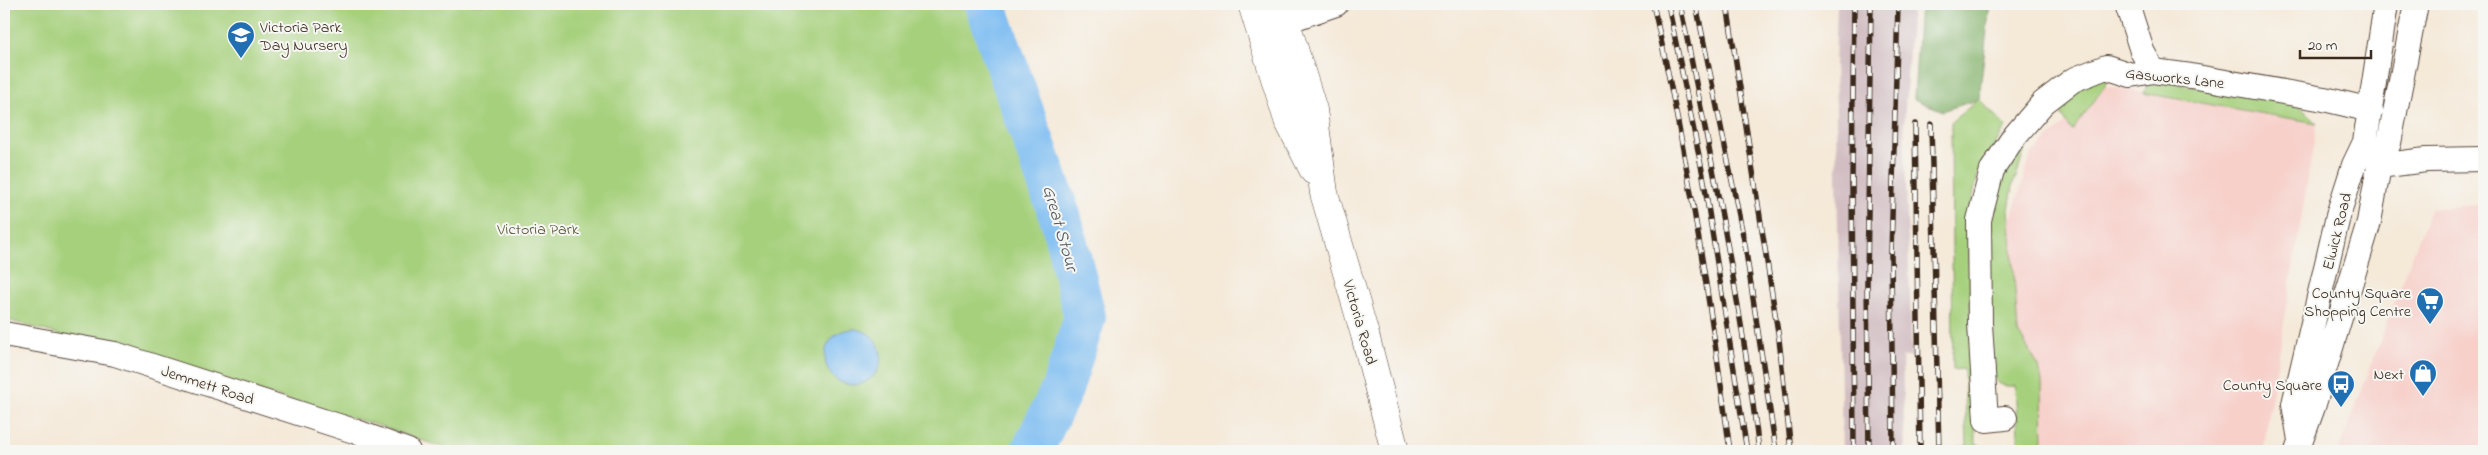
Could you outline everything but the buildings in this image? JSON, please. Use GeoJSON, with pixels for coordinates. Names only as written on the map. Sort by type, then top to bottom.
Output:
{"type":"FeatureCollection","features":[{"type":"Feature","properties":{"kind":"street","name":"Victoria Road"},"geometry":{"type":"LineString","coordinates":[[1252,4],[1275,18],[1313,110],[1324,193],[1365,335],[1394,451]]}},
{"type":"Feature","properties":{"kind":"street"},"geometry":{"type":"LineString","coordinates":[[1275,18],[1336,4]]}},
{"type":"Feature","properties":{"kind":"street"},"geometry":{"type":"LineString","coordinates":[[2128,4],[2142,51],[2153,71]]}},
{"type":"Feature","properties":{"kind":"street","name":"Elwick Road"},"geometry":{"type":"LineString","coordinates":[[2299,446],[2294,404],[2339,212],[2354,165],[2365,142],[2386,4]]}},
{"type":"Feature","properties":{"kind":"street","name":"Elwick Road"},"geometry":{"type":"LineString","coordinates":[[2299,446],[2313,407],[2369,222],[2379,166],[2389,143],[2416,4]]}},
{"type":"Feature","properties":{"kind":"street","name":"Gasworks Lane"},"geometry":{"type":"LineString","coordinates":[[2005,418],[1986,420],[1980,324],[1979,220],[1992,170],[2013,138],[2043,103],[2073,80],[2106,67],[2131,75],[2153,71],[2324,99],[2371,110]]}},
{"type":"Feature","properties":{"kind":"street"},"geometry":{"type":"LineString","coordinates":[[2365,142],[2379,166],[2426,160],[2484,159]]}},
{"type":"Feature","properties":{"kind":"street","name":"Jemmett Road"},"geometry":{"type":"LineString","coordinates":[[4,334],[115,354],[351,441],[408,451]]}},
{"type":"Feature","properties":{"kind":"shaded area"},"geometry":{"type":"Polygon","coordinates":[[[1837,4],[1912,4],[1904,124],[1912,357],[1902,357],[1905,451],[1842,451],[1835,62],[1837,4]]]}},
{"type":"Feature","properties":{"kind":"shaded area"},"geometry":{"type":"Polygon","coordinates":[[[2105,86],[2317,123],[2263,451],[2019,451],[2010,222],[2031,155],[2105,86]]]}},
{"type":"Feature","properties":{"kind":"shaded area","name":"County Square Shopping Centre"},"geometry":{"type":"Polygon","coordinates":[[[2484,204],[2484,451],[2339,451],[2430,209],[2484,204]]]}},
{"type":"Feature","properties":{"kind":"green space","name":"Victoria Park"},"geometry":{"type":"Polygon","coordinates":[[[4,4],[973,4],[1065,275],[1072,311],[1067,341],[1043,404],[1017,451],[453,451],[374,424],[4,319],[4,4]]]}},
{"type":"Feature","properties":{"kind":"green space"},"geometry":{"type":"Polygon","coordinates":[[[1920,4],[1990,4],[1979,99],[1943,111],[1914,99],[1920,4]]]}},
{"type":"Feature","properties":{"kind":"green space"},"geometry":{"type":"Polygon","coordinates":[[[2107,74],[2105,86],[2072,131],[2057,108],[2027,143],[2013,186],[2009,209],[2018,332],[2039,367],[2042,382],[2043,451],[2019,451],[2015,386],[2000,384],[1990,372],[1987,249],[1992,190],[2048,102],[2107,74]]]}},
{"type":"Feature","properties":{"kind":"green space"},"geometry":{"type":"Polygon","coordinates":[[[2151,80],[2298,103],[2317,123],[2143,93],[2151,80]]]}},
{"type":"Feature","properties":{"kind":"green space"},"geometry":{"type":"Polygon","coordinates":[[[1979,99],[2006,127],[1979,170],[1970,209],[1970,290],[1976,445],[2013,451],[1955,451],[1955,447],[1967,446],[1964,369],[1953,370],[1951,122],[1979,99]]]}},
{"type":"Feature","properties":{"kind":"water"},"geometry":{"type":"Polygon","coordinates":[[[853,329],[868,334],[876,342],[881,357],[876,372],[868,380],[853,385],[838,380],[830,372],[825,357],[830,342],[838,334],[853,329]]]}},
{"type":"Feature","properties":{"kind":"waterway","name":"Great Stour"},"geometry":{"type":"LineString","coordinates":[[985,4],[1061,219],[1085,317],[1062,389],[1032,451]]}},
{"type":"Feature","properties":{"kind":"railway"},"geometry":{"type":"LineString","coordinates":[[1653,4],[1677,115],[1697,227],[1730,451]]}},
{"type":"Feature","properties":{"kind":"railway"},"geometry":{"type":"LineString","coordinates":[[1668,4],[1703,175],[1747,451]]}},
{"type":"Feature","properties":{"kind":"railway"},"geometry":{"type":"LineString","coordinates":[[1680,4],[1734,283],[1759,451]]}},
{"type":"Feature","properties":{"kind":"railway"},"geometry":{"type":"LineString","coordinates":[[1696,4],[1745,245],[1776,451]]}},
{"type":"Feature","properties":{"kind":"railway"},"geometry":{"type":"LineString","coordinates":[[1727,4],[1779,339],[1791,451]]}},
{"type":"Feature","properties":{"kind":"railway"},"geometry":{"type":"LineString","coordinates":[[1854,4],[1852,181],[1854,451]]}},
{"type":"Feature","properties":{"kind":"railway"},"geometry":{"type":"LineString","coordinates":[[1869,451],[1867,284],[1871,4]]}},
{"type":"Feature","properties":{"kind":"railway"},"geometry":{"type":"LineString","coordinates":[[1893,451],[1891,254],[1898,4]]}},
{"type":"Feature","properties":{"kind":"railway"},"geometry":{"type":"LineString","coordinates":[[1915,124],[1920,451]]}},
{"type":"Feature","properties":{"kind":"railway"},"geometry":{"type":"LineString","coordinates":[[1931,124],[1939,451]]}},
{"type":"Feature","properties":{"kind":"place","name":"Victoria Park Day Nursery"},"geometry":{"type":"Point","coordinates":[241,59]}},
{"type":"Feature","properties":{"kind":"place","name":"County Square Shopping Centre"},"geometry":{"type":"Point","coordinates":[2430,325]}},
{"type":"Feature","properties":{"kind":"place","name":"Next"},"geometry":{"type":"Point","coordinates":[2423,397]}},
{"type":"Feature","properties":{"kind":"place","name":"County Square"},"geometry":{"type":"Point","coordinates":[2341,408]}}]}
